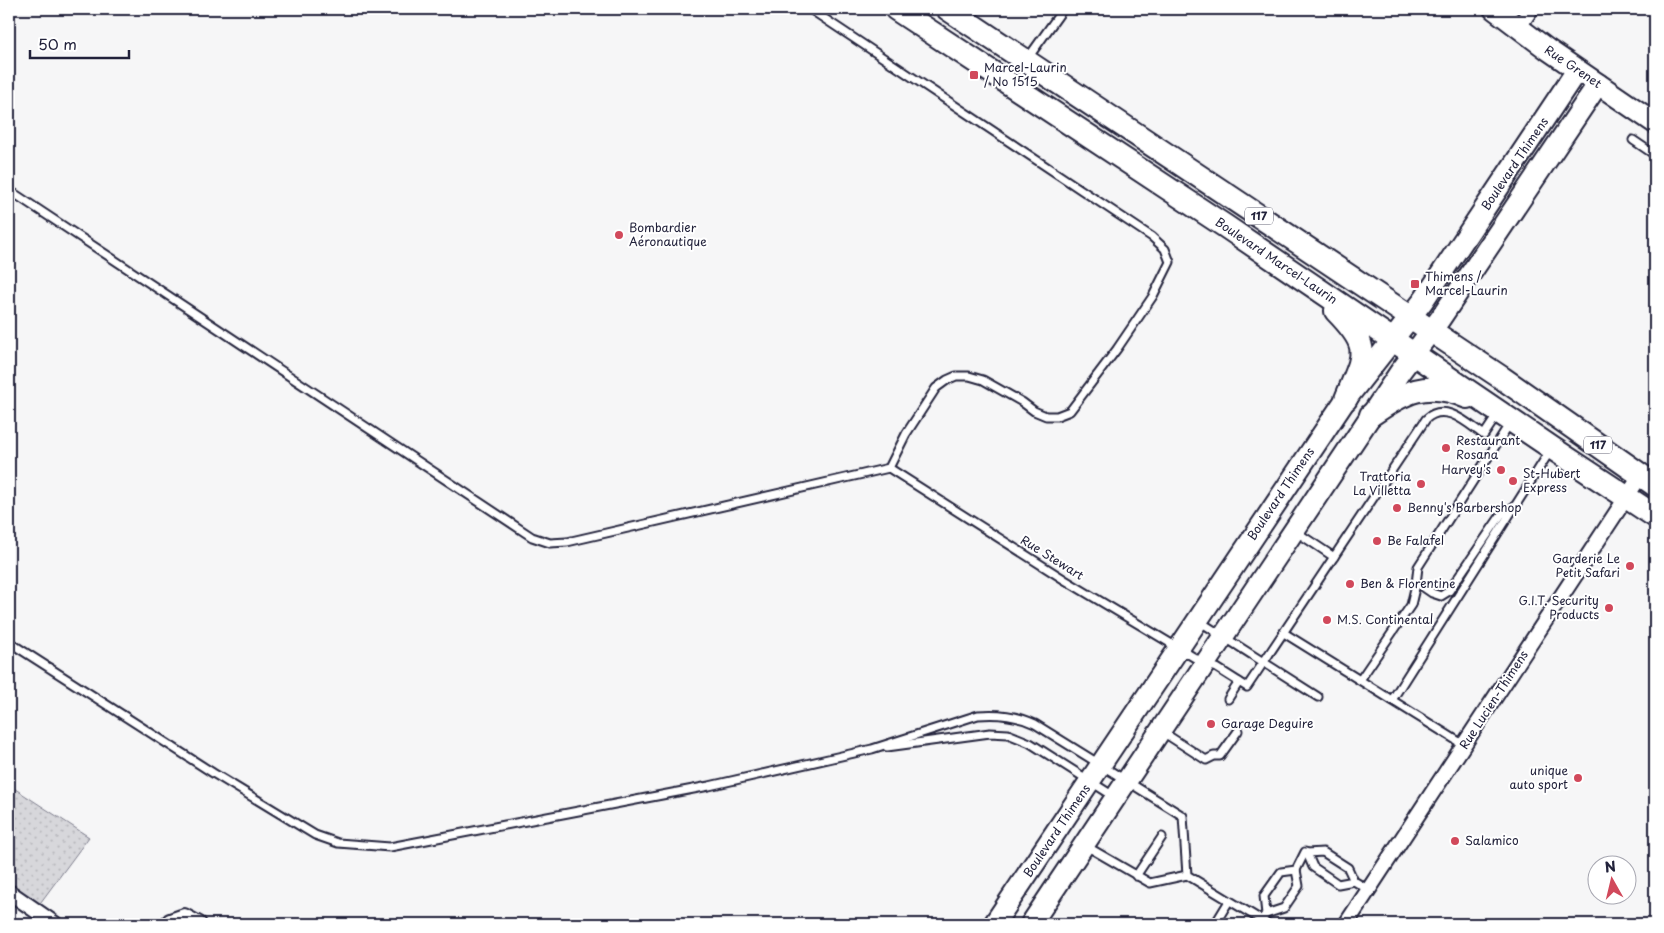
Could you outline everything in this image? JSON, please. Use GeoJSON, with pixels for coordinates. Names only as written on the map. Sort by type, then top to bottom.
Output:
{"type":"FeatureCollection","features":[{"type":"Feature","properties":{"kind":"main road","name":"Boulevard Marcel-Laurin"},"geometry":{"type":"LineString","coordinates":[[896,9],[1225,226],[1505,417],[1655,516]]}},
{"type":"Feature","properties":{"kind":"main road","name":"117"},"geometry":{"type":"LineString","coordinates":[[948,9],[1523,392],[1648,480]]}},
{"type":"Feature","properties":{"kind":"main road"},"geometry":{"type":"LineString","coordinates":[[1010,85],[1026,60]]}},
{"type":"Feature","properties":{"kind":"main road"},"geometry":{"type":"LineString","coordinates":[[1307,282],[1352,328],[1360,343],[1361,361],[1346,399]]}},
{"type":"Feature","properties":{"kind":"main road"},"geometry":{"type":"LineString","coordinates":[[1371,415],[1400,396],[1425,389],[1440,389],[1457,393],[1505,417]]}},
{"type":"Feature","properties":{"kind":"street","name":"Rue Grenet"},"geometry":{"type":"LineString","coordinates":[[1494,9],[1518,28],[1655,123]]}},
{"type":"Feature","properties":{"kind":"street"},"geometry":{"type":"LineString","coordinates":[[1518,28],[1531,9]]}},
{"type":"Feature","properties":{"kind":"street","name":"Boulevard Thimens"},"geometry":{"type":"LineString","coordinates":[[994,924],[1346,399],[1411,318],[1578,70]]}},
{"type":"Feature","properties":{"kind":"street","name":"Boulevard Thimens"},"geometry":{"type":"LineString","coordinates":[[1031,924],[1371,415],[1413,353],[1440,319],[1598,84]]}},
{"type":"Feature","properties":{"kind":"street","name":"Rue Lucien-Thimens"},"geometry":{"type":"LineString","coordinates":[[1346,924],[1627,498],[1648,480]]}},
{"type":"Feature","properties":{"kind":"street"},"geometry":{"type":"LineString","coordinates":[[9,892],[55,924]]}},
{"type":"Feature","properties":{"kind":"street"},"geometry":{"type":"LineString","coordinates":[[169,922],[184,916],[199,924]]}},
{"type":"Feature","properties":{"kind":"lane"},"geometry":{"type":"LineString","coordinates":[[9,190],[524,532],[550,544],[577,540],[889,468],[906,434],[936,388],[956,376],[969,376],[983,380],[1034,411],[1046,416],[1057,416],[1070,411],[1117,349],[1153,296],[1170,262],[1161,244],[810,9]]}},
{"type":"Feature","properties":{"kind":"lane"},"geometry":{"type":"LineString","coordinates":[[1026,60],[1064,9]]}},
{"type":"Feature","properties":{"kind":"lane"},"geometry":{"type":"LineString","coordinates":[[1633,140],[1655,155]]}},
{"type":"Feature","properties":{"kind":"lane"},"geometry":{"type":"LineString","coordinates":[[1228,699],[1239,682],[1247,688],[1416,434],[1430,416],[1439,412],[1450,413],[1484,435],[1505,417]]}},
{"type":"Feature","properties":{"kind":"lane"},"geometry":{"type":"LineString","coordinates":[[1360,680],[1411,605],[1418,567],[1505,417]]}},
{"type":"Feature","properties":{"kind":"lane"},"geometry":{"type":"LineString","coordinates":[[1392,700],[1552,448]]}},
{"type":"Feature","properties":{"kind":"lane","name":"Rue Stewart"},"geometry":{"type":"LineString","coordinates":[[889,468],[1066,580],[1205,664],[1217,668],[1239,682]]}},
{"type":"Feature","properties":{"kind":"lane"},"geometry":{"type":"LineString","coordinates":[[1416,582],[1432,593],[1441,596],[1449,591],[1501,515],[1516,505]]}},
{"type":"Feature","properties":{"kind":"lane"},"geometry":{"type":"LineString","coordinates":[[1295,530],[1334,557]]}},
{"type":"Feature","properties":{"kind":"lane"},"geometry":{"type":"LineString","coordinates":[[1197,620],[1318,697]]}},
{"type":"Feature","properties":{"kind":"lane"},"geometry":{"type":"LineString","coordinates":[[1284,633],[1465,745]]}},
{"type":"Feature","properties":{"kind":"lane"},"geometry":{"type":"LineString","coordinates":[[9,642],[213,773],[315,835],[338,843],[390,847],[709,786],[872,749],[990,733],[1008,734],[1095,773],[1126,780],[1184,816],[1187,875]]}},
{"type":"Feature","properties":{"kind":"lane"},"geometry":{"type":"LineString","coordinates":[[872,749],[978,715],[1002,714],[1017,717],[1035,724],[1095,773],[1115,798]]}},
{"type":"Feature","properties":{"kind":"lane"},"geometry":{"type":"LineString","coordinates":[[1160,731],[1206,760],[1214,756],[1220,756],[1238,731]]}},
{"type":"Feature","properties":{"kind":"lane"},"geometry":{"type":"LineString","coordinates":[[1136,876],[1162,837]]}},
{"type":"Feature","properties":{"kind":"lane"},"geometry":{"type":"LineString","coordinates":[[1084,844],[1150,883],[1187,875],[1263,921]]}},
{"type":"Feature","properties":{"kind":"lane"},"geometry":{"type":"LineString","coordinates":[[1263,921],[1284,908],[1299,886],[1296,870],[1305,852],[1322,852],[1348,868],[1354,881],[1369,890]]}},
{"type":"Feature","properties":{"kind":"lane"},"geometry":{"type":"LineString","coordinates":[[1307,853],[1312,867],[1338,884],[1354,881]]}},
{"type":"Feature","properties":{"kind":"lane"},"geometry":{"type":"LineString","coordinates":[[1263,921],[1264,896],[1281,872],[1296,870]]}},
{"type":"Feature","properties":{"kind":"lane"},"geometry":{"type":"LineString","coordinates":[[1215,924],[1229,901]]}},
{"type":"Feature","properties":{"kind":"shaded area"},"geometry":{"type":"Polygon","coordinates":[[[9,785],[89,837],[35,910],[9,892],[9,785]]]}},
{"type":"Feature","properties":{"kind":"place","name":"Marcel-Laurin / No 1515"},"geometry":{"type":"Point","coordinates":[974,75]}},
{"type":"Feature","properties":{"kind":"place","name":"Bombardier Aéronautique"},"geometry":{"type":"Point","coordinates":[619,235]}},
{"type":"Feature","properties":{"kind":"place","name":"Thimens / Marcel-Laurin"},"geometry":{"type":"Point","coordinates":[1415,284]}},
{"type":"Feature","properties":{"kind":"place","name":"Restaurant Rosana"},"geometry":{"type":"Point","coordinates":[1446,448]}},
{"type":"Feature","properties":{"kind":"place","name":"Harvey's"},"geometry":{"type":"Point","coordinates":[1501,470]}},
{"type":"Feature","properties":{"kind":"place","name":"St-Hubert Express"},"geometry":{"type":"Point","coordinates":[1513,481]}},
{"type":"Feature","properties":{"kind":"place","name":"Trattoria La Villetta"},"geometry":{"type":"Point","coordinates":[1421,484]}},
{"type":"Feature","properties":{"kind":"place","name":"Benny's Barbershop"},"geometry":{"type":"Point","coordinates":[1397,508]}},
{"type":"Feature","properties":{"kind":"place","name":"Be Falafel"},"geometry":{"type":"Point","coordinates":[1377,541]}},
{"type":"Feature","properties":{"kind":"place","name":"Garderie Le Petit Safari"},"geometry":{"type":"Point","coordinates":[1630,566]}},
{"type":"Feature","properties":{"kind":"place","name":"Ben & Florentine"},"geometry":{"type":"Point","coordinates":[1350,584]}},
{"type":"Feature","properties":{"kind":"place","name":"G.I.T. Security Products"},"geometry":{"type":"Point","coordinates":[1609,608]}},
{"type":"Feature","properties":{"kind":"place","name":"M.S. Continental"},"geometry":{"type":"Point","coordinates":[1327,620]}},
{"type":"Feature","properties":{"kind":"place","name":"Garage Deguire"},"geometry":{"type":"Point","coordinates":[1211,724]}},
{"type":"Feature","properties":{"kind":"place","name":"unique auto sport"},"geometry":{"type":"Point","coordinates":[1578,778]}},
{"type":"Feature","properties":{"kind":"place","name":"Salamico"},"geometry":{"type":"Point","coordinates":[1455,841]}}]}
